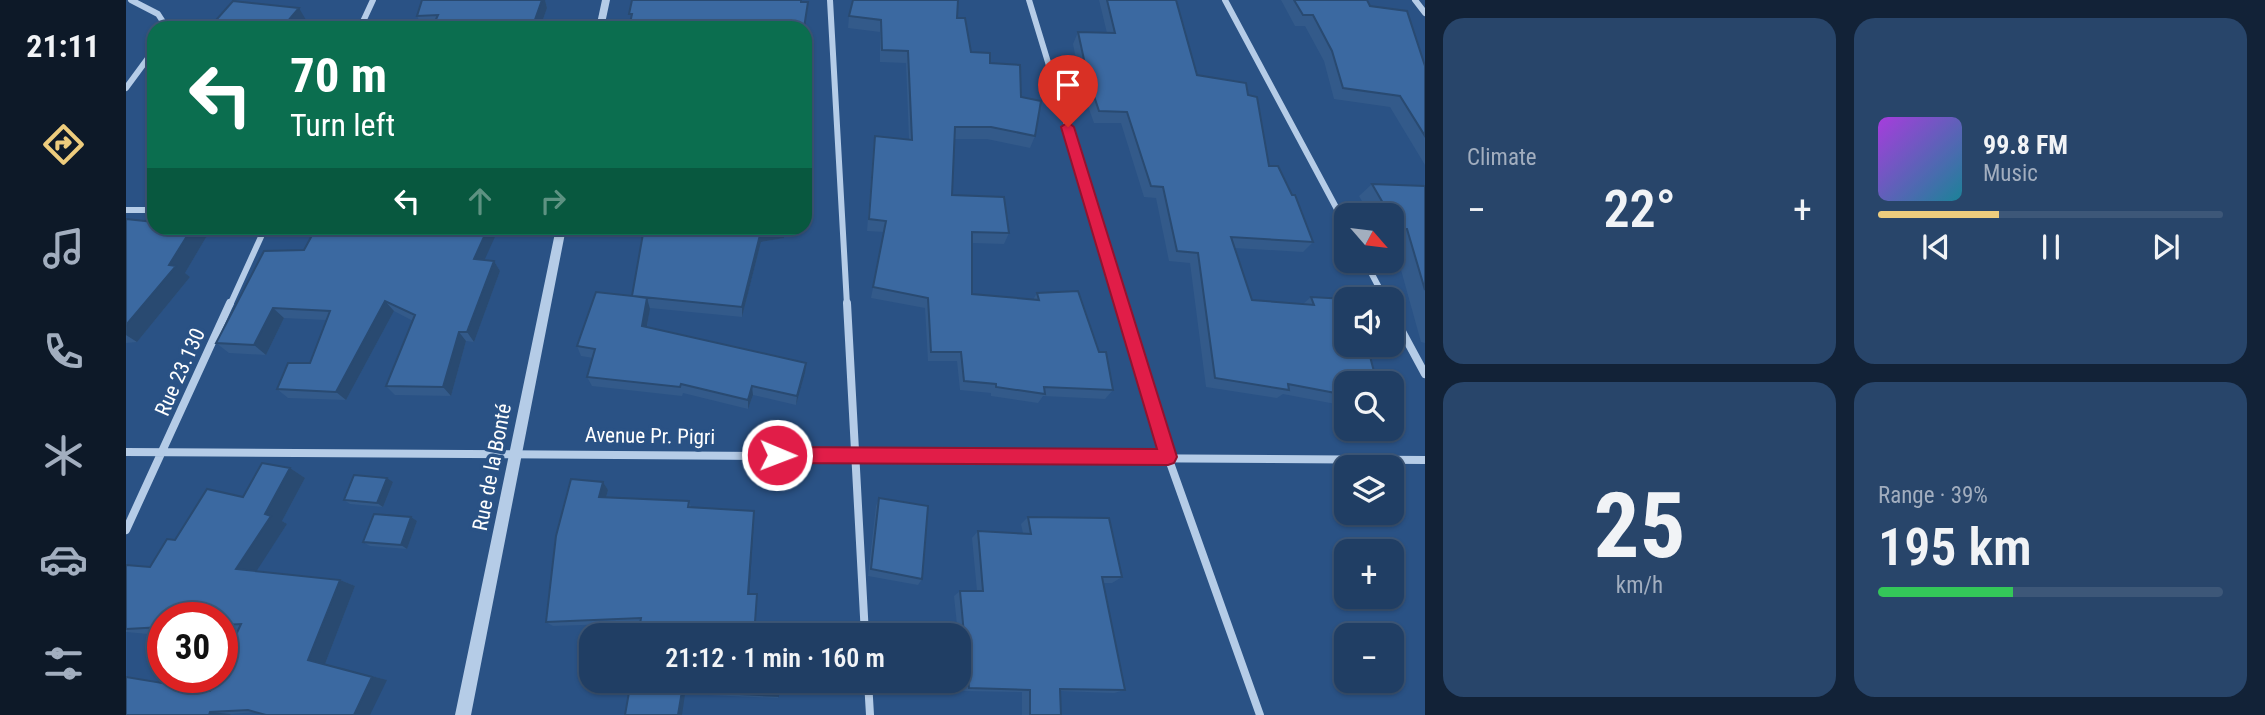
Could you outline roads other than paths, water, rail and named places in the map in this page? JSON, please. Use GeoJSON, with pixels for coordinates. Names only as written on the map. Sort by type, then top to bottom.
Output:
{"type":"FeatureCollection","features":[{"type":"Feature","properties":{"kind":"street"},"geometry":{"type":"LineString","coordinates":[[131,0],[166,21]]}},
{"type":"Feature","properties":{"kind":"street"},"geometry":{"type":"LineString","coordinates":[[363,21],[373,0]]}},
{"type":"Feature","properties":{"kind":"street"},"geometry":{"type":"LineString","coordinates":[[602,21],[606,0]]}},
{"type":"Feature","properties":{"kind":"street"},"geometry":{"type":"LineString","coordinates":[[830,0],[864,623]]}},
{"type":"Feature","properties":{"kind":"street"},"geometry":{"type":"LineString","coordinates":[[1029,0],[1168,457],[1260,715]]}},
{"type":"Feature","properties":{"kind":"street"},"geometry":{"type":"LineString","coordinates":[[1225,0],[1334,204]]}},
{"type":"Feature","properties":{"kind":"street"},"geometry":{"type":"LineString","coordinates":[[1415,0],[1425,13]]}},
{"type":"Feature","properties":{"kind":"street"},"geometry":{"type":"LineString","coordinates":[[126,88],[147,60]]}},
{"type":"Feature","properties":{"kind":"street"},"geometry":{"type":"LineString","coordinates":[[126,210],[147,210]]}},
{"type":"Feature","properties":{"kind":"street","name":"Rue 23.130"},"geometry":{"type":"LineString","coordinates":[[126,530],[262,235]]}},
{"type":"Feature","properties":{"kind":"street","name":"Rue de la Bonté"},"geometry":{"type":"LineString","coordinates":[[463,715],[560,235]]}},
{"type":"Feature","properties":{"kind":"street"},"geometry":{"type":"LineString","coordinates":[[1404,335],[1425,374]]}},
{"type":"Feature","properties":{"kind":"street","name":"Avenue Pr. Pigri"},"geometry":{"type":"LineString","coordinates":[[126,452],[516,452],[1425,460]]}},
{"type":"Feature","properties":{"kind":"street"},"geometry":{"type":"LineString","coordinates":[[869,693],[870,715]]}}]}
